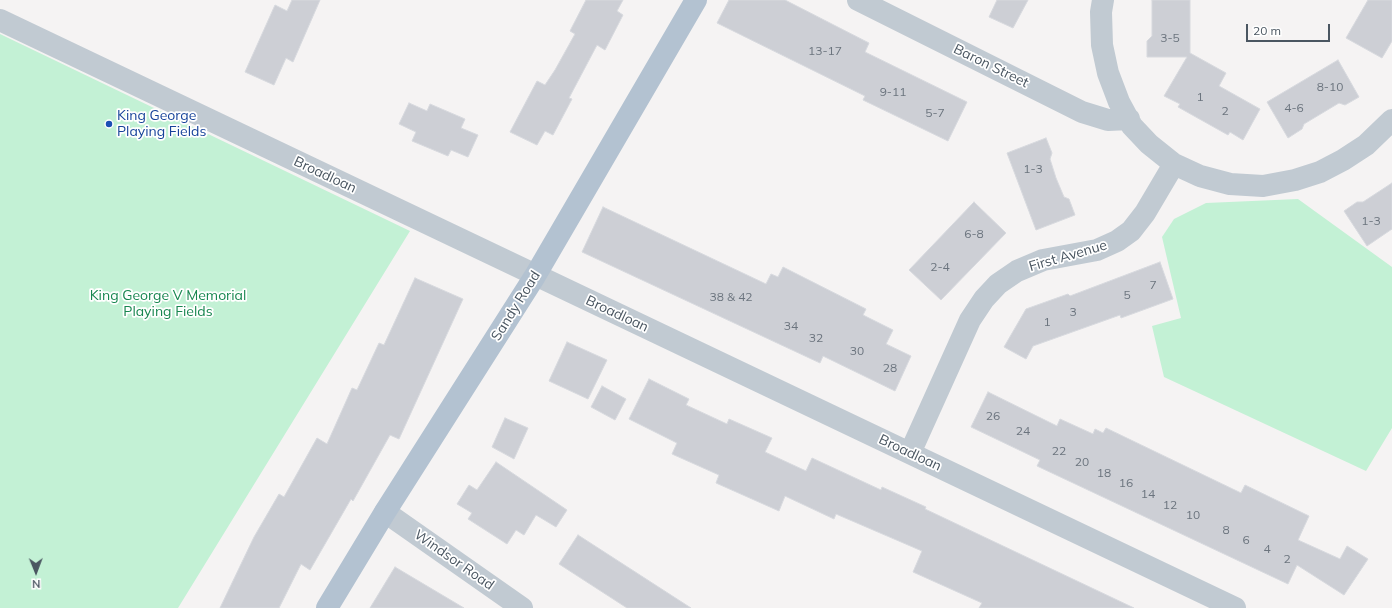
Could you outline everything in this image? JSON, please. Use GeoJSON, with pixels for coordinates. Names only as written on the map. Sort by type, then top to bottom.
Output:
{"type":"FeatureCollection","features":[{"type":"Feature","properties":{"kind":"main road","name":"Sandy Road"},"geometry":{"type":"LineString","coordinates":[[328,608],[385,512],[535,276],[696,0]]}},
{"type":"Feature","properties":{"kind":"street","name":"Baron Street"},"geometry":{"type":"LineString","coordinates":[[858,0],[1082,112],[1108,120],[1129,119]]}},
{"type":"Feature","properties":{"kind":"street"},"geometry":{"type":"LineString","coordinates":[[1103,0],[1101,12],[1102,45],[1108,73],[1119,102],[1132,126],[1149,144],[1174,164],[1200,176],[1230,184],[1263,186],[1295,180],[1320,172],[1366,146],[1392,120]]}},
{"type":"Feature","properties":{"kind":"street","name":"Broadloan"},"geometry":{"type":"LineString","coordinates":[[0,20],[1235,608]]}},
{"type":"Feature","properties":{"kind":"street","name":"First Avenue"},"geometry":{"type":"LineString","coordinates":[[910,453],[970,320],[984,299],[998,284],[1017,271],[1043,260],[1097,250],[1117,241],[1131,231],[1145,212],[1174,164]]}},
{"type":"Feature","properties":{"kind":"street","name":"Windsor Road"},"geometry":{"type":"LineString","coordinates":[[385,512],[522,608]]}},
{"type":"Feature","properties":{"kind":"green space","name":"King George V Memorial Playing Fields"},"geometry":{"type":"Polygon","coordinates":[[[0,34],[410,231],[178,608],[0,608],[0,34]]]}},
{"type":"Feature","properties":{"kind":"green space"},"geometry":{"type":"Polygon","coordinates":[[[1298,199],[1392,267],[1392,428],[1366,471],[1164,377],[1152,326],[1181,318],[1162,237],[1174,219],[1206,203],[1298,199]]]}},
{"type":"Feature","properties":{"kind":"building"},"geometry":{"type":"Polygon","coordinates":[[[292,0],[320,0],[293,62],[286,58],[274,85],[245,72],[275,5],[287,11],[292,0]]]}},
{"type":"Feature","properties":{"kind":"building"},"geometry":{"type":"Polygon","coordinates":[[[586,0],[623,0],[617,11],[623,15],[605,50],[597,45],[569,98],[572,99],[553,135],[545,131],[537,145],[510,132],[537,81],[545,85],[555,70],[575,34],[570,31],[586,0]]]}},
{"type":"Feature","properties":{"kind":"building"},"geometry":{"type":"Polygon","coordinates":[[[729,0],[785,0],[869,43],[865,52],[967,102],[948,141],[863,100],[865,96],[717,23],[729,0]]]}},
{"type":"Feature","properties":{"kind":"building"},"geometry":{"type":"Polygon","coordinates":[[[997,0],[1028,0],[1013,28],[989,17],[997,0]]]}},
{"type":"Feature","properties":{"kind":"building"},"geometry":{"type":"Polygon","coordinates":[[[1152,0],[1190,0],[1190,53],[1226,73],[1219,86],[1260,109],[1243,140],[1230,132],[1228,135],[1178,107],[1180,104],[1164,96],[1187,57],[1147,57],[1147,41],[1152,36],[1152,0]]]}},
{"type":"Feature","properties":{"kind":"building"},"geometry":{"type":"Polygon","coordinates":[[[1368,0],[1392,0],[1392,41],[1382,58],[1346,38],[1368,0]]]}},
{"type":"Feature","properties":{"kind":"building"},"geometry":{"type":"Polygon","coordinates":[[[1338,60],[1359,97],[1345,105],[1339,103],[1304,124],[1302,129],[1288,138],[1267,102],[1338,60]]]}},
{"type":"Feature","properties":{"kind":"building"},"geometry":{"type":"Polygon","coordinates":[[[409,103],[427,111],[430,104],[465,119],[461,128],[478,135],[468,157],[451,150],[448,156],[412,141],[416,132],[399,124],[409,103]]]}},
{"type":"Feature","properties":{"kind":"building"},"geometry":{"type":"Polygon","coordinates":[[[1046,138],[1052,153],[1050,159],[1056,178],[1064,197],[1069,199],[1075,215],[1036,230],[1007,153],[1046,138]]]}},
{"type":"Feature","properties":{"kind":"building"},"geometry":{"type":"Polygon","coordinates":[[[1392,183],[1392,229],[1367,246],[1344,211],[1357,202],[1363,202],[1392,183]]]}},
{"type":"Feature","properties":{"kind":"building"},"geometry":{"type":"Polygon","coordinates":[[[974,202],[1006,233],[941,300],[909,270],[974,202]]]}},
{"type":"Feature","properties":{"kind":"building"},"geometry":{"type":"Polygon","coordinates":[[[603,207],[766,284],[771,274],[778,277],[783,267],[866,309],[863,315],[893,330],[886,344],[911,356],[895,391],[823,356],[820,363],[582,252],[603,207]]]}},
{"type":"Feature","properties":{"kind":"building"},"geometry":{"type":"Polygon","coordinates":[[[1160,262],[1173,299],[1121,318],[1120,315],[1033,346],[1026,359],[1004,347],[1026,309],[1068,294],[1070,296],[1160,262]]]}},
{"type":"Feature","properties":{"kind":"building"},"geometry":{"type":"Polygon","coordinates":[[[415,278],[463,299],[399,439],[390,435],[353,501],[351,499],[310,570],[301,564],[279,608],[220,608],[254,537],[279,494],[284,497],[317,438],[327,444],[352,388],[357,390],[379,343],[384,345],[415,278]]]}},
{"type":"Feature","properties":{"kind":"building"},"geometry":{"type":"Polygon","coordinates":[[[567,342],[607,360],[588,399],[549,381],[567,342]]]}},
{"type":"Feature","properties":{"kind":"building"},"geometry":{"type":"Polygon","coordinates":[[[649,379],[689,399],[686,405],[727,424],[729,419],[772,438],[765,452],[806,471],[812,458],[881,490],[882,487],[926,507],[925,509],[1134,608],[979,608],[982,603],[913,572],[922,551],[836,514],[834,519],[785,496],[779,511],[716,483],[719,475],[672,454],[677,443],[629,419],[649,379]]]}},
{"type":"Feature","properties":{"kind":"building"},"geometry":{"type":"Polygon","coordinates":[[[602,386],[626,399],[615,420],[591,407],[602,386]]]}},
{"type":"Feature","properties":{"kind":"building"},"geometry":{"type":"Polygon","coordinates":[[[988,392],[1057,426],[1060,419],[1093,434],[1095,429],[1103,433],[1106,428],[1241,493],[1245,485],[1309,516],[1298,540],[1340,559],[1347,546],[1368,559],[1344,595],[1297,565],[1288,584],[1037,466],[1040,460],[971,427],[988,392]]]}},
{"type":"Feature","properties":{"kind":"building"},"geometry":{"type":"Polygon","coordinates":[[[505,418],[528,428],[514,459],[492,447],[505,418]]]}},
{"type":"Feature","properties":{"kind":"building"},"geometry":{"type":"Polygon","coordinates":[[[496,462],[567,510],[556,527],[536,515],[524,535],[516,530],[507,544],[468,519],[472,513],[457,504],[469,485],[477,490],[496,462]]]}},
{"type":"Feature","properties":{"kind":"building"},"geometry":{"type":"Polygon","coordinates":[[[578,535],[691,608],[627,608],[559,564],[578,535]]]}},
{"type":"Feature","properties":{"kind":"building"},"geometry":{"type":"Polygon","coordinates":[[[395,567],[464,608],[370,608],[395,567]]]}},
{"type":"Feature","properties":{"kind":"place","name":"King George Playing Fields"},"geometry":{"type":"Point","coordinates":[109,124]}}]}
